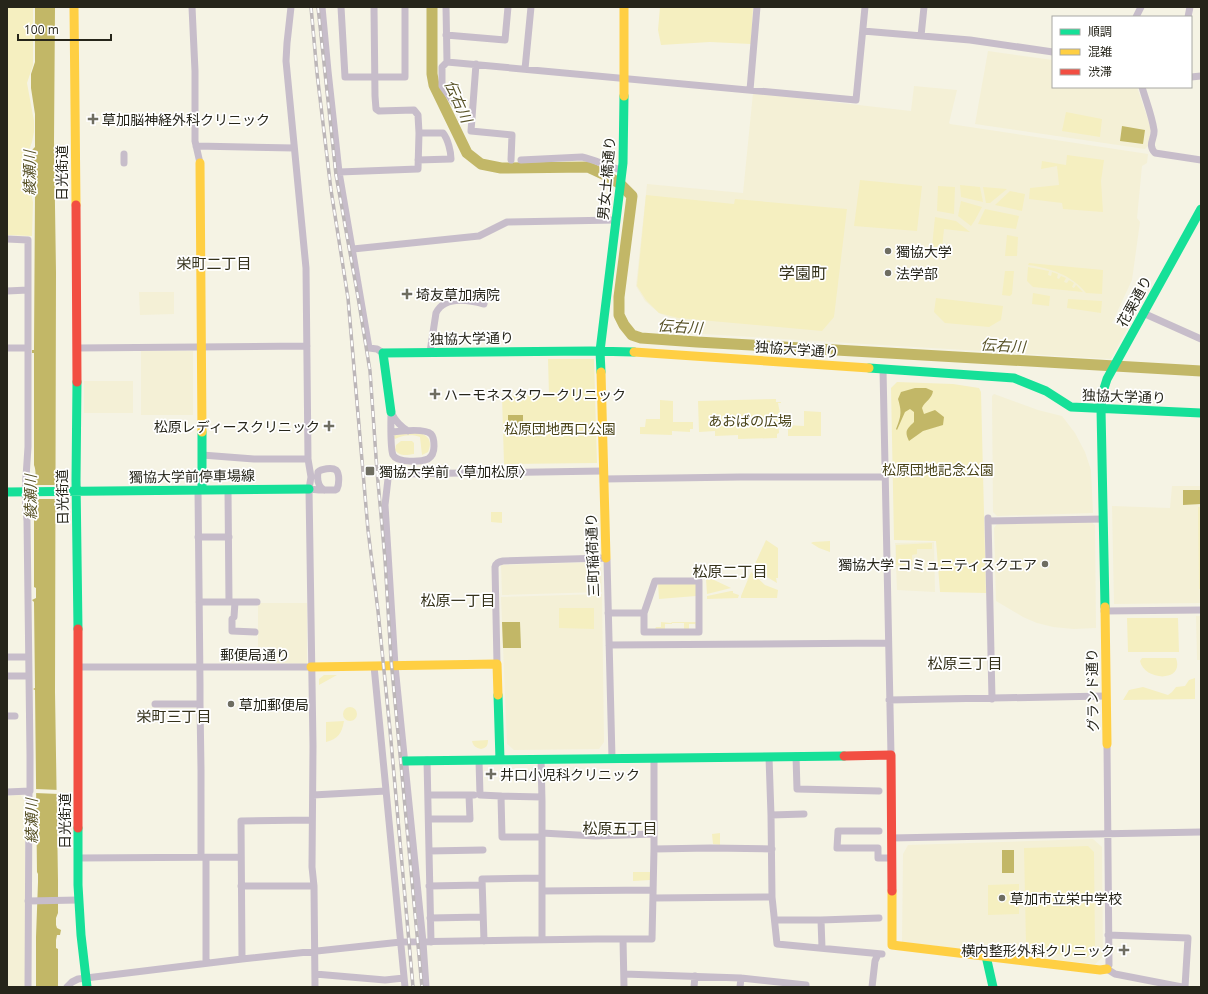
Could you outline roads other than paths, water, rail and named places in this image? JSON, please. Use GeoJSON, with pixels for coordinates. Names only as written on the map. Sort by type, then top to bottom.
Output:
{"type":"FeatureCollection","features":[{"type":"Feature","properties":{"kind":"street","name":"日光街道"},"geometry":{"type":"LineString","coordinates":[[74,7],[77,348],[76,492],[78,900],[80,935],[87,983]]}},
{"type":"Feature","properties":{"kind":"street"},"geometry":{"type":"LineString","coordinates":[[192,7],[196,146],[200,163],[202,456],[198,537],[199,667],[206,963]]}},
{"type":"Feature","properties":{"kind":"street"},"geometry":{"type":"LineString","coordinates":[[291,7],[286,43],[286,61],[305,261],[308,459],[311,477],[309,489],[313,795],[312,867],[314,886],[315,987]]}},
{"type":"Feature","properties":{"kind":"street"},"geometry":{"type":"LineString","coordinates":[[322,7],[339,172],[369,348],[377,349],[383,353],[393,454],[399,461],[424,460],[432,456],[434,451],[434,438],[432,434],[423,431],[392,432]]}},
{"type":"Feature","properties":{"kind":"street"},"geometry":{"type":"LineString","coordinates":[[341,7],[345,77],[374,78],[405,77],[405,7]]}},
{"type":"Feature","properties":{"kind":"street"},"geometry":{"type":"LineString","coordinates":[[339,172],[418,169],[418,115],[414,110],[379,111],[376,109],[374,78],[374,7]]}},
{"type":"Feature","properties":{"kind":"street"},"geometry":{"type":"LineString","coordinates":[[446,7],[447,62],[442,67],[442,86],[457,107]]}},
{"type":"Feature","properties":{"kind":"street"},"geometry":{"type":"LineString","coordinates":[[446,35],[505,40],[508,7]]}},
{"type":"Feature","properties":{"kind":"street"},"geometry":{"type":"LineString","coordinates":[[525,69],[531,7]]}},
{"type":"Feature","properties":{"kind":"street","name":"男女土橋通り"},"geometry":{"type":"LineString","coordinates":[[600,351],[624,147],[624,7]]}},
{"type":"Feature","properties":{"kind":"street"},"geometry":{"type":"LineString","coordinates":[[750,90],[757,7]]}},
{"type":"Feature","properties":{"kind":"street"},"geometry":{"type":"LineString","coordinates":[[447,62],[856,100],[864,7]]}},
{"type":"Feature","properties":{"kind":"street"},"geometry":{"type":"LineString","coordinates":[[921,36],[924,7]]}},
{"type":"Feature","properties":{"kind":"street"},"geometry":{"type":"LineString","coordinates":[[1136,16],[1141,7]]}},
{"type":"Feature","properties":{"kind":"street"},"geometry":{"type":"LineString","coordinates":[[863,31],[970,40],[1052,52]]}},
{"type":"Feature","properties":{"kind":"street"},"geometry":{"type":"LineString","coordinates":[[476,64],[471,130],[512,135],[511,160]]}},
{"type":"Feature","properties":{"kind":"street"},"geometry":{"type":"LineString","coordinates":[[1142,88],[1154,131],[1151,147],[1152,150],[1155,153],[1201,160]]}},
{"type":"Feature","properties":{"kind":"street"},"geometry":{"type":"LineString","coordinates":[[418,160],[451,159],[451,150],[443,133],[419,133]]}},
{"type":"Feature","properties":{"kind":"street"},"geometry":{"type":"LineString","coordinates":[[196,146],[294,148]]}},
{"type":"Feature","properties":{"kind":"street"},"geometry":{"type":"LineString","coordinates":[[124,154],[124,163]]}},
{"type":"Feature","properties":{"kind":"street"},"geometry":{"type":"LineString","coordinates":[[521,160],[582,157],[622,173]]}},
{"type":"Feature","properties":{"kind":"street","name":"花栗通り"},"geometry":{"type":"LineString","coordinates":[[1101,409],[1102,395],[1107,379],[1115,363],[1201,209]]}},
{"type":"Feature","properties":{"kind":"street"},"geometry":{"type":"LineString","coordinates":[[353,249],[479,236],[507,222],[616,220]]}},
{"type":"Feature","properties":{"kind":"street"},"geometry":{"type":"LineString","coordinates":[[7,239],[28,240],[27,521],[30,755],[28,987]]}},
{"type":"Feature","properties":{"kind":"street"},"geometry":{"type":"LineString","coordinates":[[7,291],[28,290]]}},
{"type":"Feature","properties":{"kind":"street"},"geometry":{"type":"LineString","coordinates":[[430,352],[436,313],[443,304],[454,301],[474,301],[484,304]]}},
{"type":"Feature","properties":{"kind":"street"},"geometry":{"type":"LineString","coordinates":[[1143,313],[1201,338]]}},
{"type":"Feature","properties":{"kind":"street"},"geometry":{"type":"LineString","coordinates":[[77,348],[307,346]]}},
{"type":"Feature","properties":{"kind":"street"},"geometry":{"type":"LineString","coordinates":[[7,348],[28,348]]}},
{"type":"Feature","properties":{"kind":"street","name":"独協大学通り"},"geometry":{"type":"LineString","coordinates":[[383,353],[600,351],[884,369],[984,379],[1003,377],[1014,378],[1046,392],[1071,407],[1201,413]]}},
{"type":"Feature","properties":{"kind":"street","name":"三町稲荷通り"},"geometry":{"type":"LineString","coordinates":[[600,351],[612,758]]}},
{"type":"Feature","properties":{"kind":"street"},"geometry":{"type":"LineString","coordinates":[[884,369],[891,755],[892,945],[1107,970],[1115,974],[1182,987]]}},
{"type":"Feature","properties":{"kind":"street","name":"グランド通り"},"geometry":{"type":"LineString","coordinates":[[1101,409],[1109,965],[1107,970]]}},
{"type":"Feature","properties":{"kind":"street"},"geometry":{"type":"LineString","coordinates":[[390,412],[395,421],[408,431]]}},
{"type":"Feature","properties":{"kind":"street"},"geometry":{"type":"LineString","coordinates":[[202,456],[254,459],[308,459]]}},
{"type":"Feature","properties":{"kind":"street"},"geometry":{"type":"LineString","coordinates":[[309,489],[324,490],[337,489],[339,483],[338,472],[333,469],[320,470],[318,482],[319,486],[324,490]]}},
{"type":"Feature","properties":{"kind":"street"},"geometry":{"type":"LineString","coordinates":[[426,987],[423,942],[395,666],[385,506],[390,476],[393,474],[407,474],[885,477]]}},
{"type":"Feature","properties":{"kind":"street"},"geometry":{"type":"LineString","coordinates":[[309,489],[318,482]]}},
{"type":"Feature","properties":{"kind":"street","name":"獨協大学前停車場線"},"geometry":{"type":"LineString","coordinates":[[7,492],[309,489]]}},
{"type":"Feature","properties":{"kind":"street"},"geometry":{"type":"LineString","coordinates":[[228,490],[232,602],[234,617],[232,619],[232,632],[255,632]]}},
{"type":"Feature","properties":{"kind":"street"},"geometry":{"type":"LineString","coordinates":[[992,699],[988,520],[1103,519]]}},
{"type":"Feature","properties":{"kind":"street"},"geometry":{"type":"LineString","coordinates":[[198,537],[229,537]]}},
{"type":"Feature","properties":{"kind":"street"},"geometry":{"type":"LineString","coordinates":[[500,760],[496,564],[502,561],[606,558]]}},
{"type":"Feature","properties":{"kind":"street"},"geometry":{"type":"LineString","coordinates":[[655,581],[698,581],[699,632],[644,632],[644,613],[655,581]]}},
{"type":"Feature","properties":{"kind":"street"},"geometry":{"type":"LineString","coordinates":[[199,602],[256,602]]}},
{"type":"Feature","properties":{"kind":"street"},"geometry":{"type":"LineString","coordinates":[[1104,611],[1201,610]]}},
{"type":"Feature","properties":{"kind":"street"},"geometry":{"type":"LineString","coordinates":[[608,613],[644,613]]}},
{"type":"Feature","properties":{"kind":"street"},"geometry":{"type":"LineString","coordinates":[[609,645],[888,642]]}},
{"type":"Feature","properties":{"kind":"street"},"geometry":{"type":"LineString","coordinates":[[7,657],[28,657]]}},
{"type":"Feature","properties":{"kind":"street"},"geometry":{"type":"LineString","coordinates":[[311,667],[497,664]]}},
{"type":"Feature","properties":{"kind":"street"},"geometry":{"type":"LineString","coordinates":[[374,666],[406,987]]}},
{"type":"Feature","properties":{"kind":"street","name":"郵便局通り"},"geometry":{"type":"LineString","coordinates":[[78,668],[311,667]]}},
{"type":"Feature","properties":{"kind":"street"},"geometry":{"type":"LineString","coordinates":[[7,676],[28,676]]}},
{"type":"Feature","properties":{"kind":"street"},"geometry":{"type":"LineString","coordinates":[[889,700],[1105,696]]}},
{"type":"Feature","properties":{"kind":"street"},"geometry":{"type":"LineString","coordinates":[[155,704],[200,704]]}},
{"type":"Feature","properties":{"kind":"street"},"geometry":{"type":"LineString","coordinates":[[7,716],[15,716]]}},
{"type":"Feature","properties":{"kind":"street"},"geometry":{"type":"LineString","coordinates":[[404,761],[891,755]]}},
{"type":"Feature","properties":{"kind":"street"},"geometry":{"type":"LineString","coordinates":[[796,756],[796,789],[879,791]]}},
{"type":"Feature","properties":{"kind":"street"},"geometry":{"type":"LineString","coordinates":[[769,757],[772,815],[772,897],[777,944],[880,954],[875,962],[872,987]]}},
{"type":"Feature","properties":{"kind":"street"},"geometry":{"type":"LineString","coordinates":[[67,987],[78,979],[87,983],[206,963],[401,942],[542,939],[652,939],[654,758]]}},
{"type":"Feature","properties":{"kind":"street"},"geometry":{"type":"LineString","coordinates":[[427,760],[431,942]]}},
{"type":"Feature","properties":{"kind":"street"},"geometry":{"type":"LineString","coordinates":[[480,760],[480,795]]}},
{"type":"Feature","properties":{"kind":"street"},"geometry":{"type":"LineString","coordinates":[[541,760],[542,939]]}},
{"type":"Feature","properties":{"kind":"street"},"geometry":{"type":"LineString","coordinates":[[7,792],[29,791]]}},
{"type":"Feature","properties":{"kind":"street"},"geometry":{"type":"LineString","coordinates":[[313,795],[386,791]]}},
{"type":"Feature","properties":{"kind":"street"},"geometry":{"type":"LineString","coordinates":[[428,794],[542,797]]}},
{"type":"Feature","properties":{"kind":"street"},"geometry":{"type":"LineString","coordinates":[[429,819],[470,819],[469,795]]}},
{"type":"Feature","properties":{"kind":"street"},"geometry":{"type":"LineString","coordinates":[[501,796],[502,837],[542,835],[595,836],[654,834]]}},
{"type":"Feature","properties":{"kind":"street"},"geometry":{"type":"LineString","coordinates":[[772,815],[804,814]]}},
{"type":"Feature","properties":{"kind":"street"},"geometry":{"type":"LineString","coordinates":[[242,959],[241,821],[312,820]]}},
{"type":"Feature","properties":{"kind":"street"},"geometry":{"type":"LineString","coordinates":[[879,831],[838,831],[837,848],[878,848],[878,858],[891,858]]}},
{"type":"Feature","properties":{"kind":"street"},"geometry":{"type":"LineString","coordinates":[[891,838],[1201,832]]}},
{"type":"Feature","properties":{"kind":"street"},"geometry":{"type":"LineString","coordinates":[[654,849],[772,849]]}},
{"type":"Feature","properties":{"kind":"street"},"geometry":{"type":"LineString","coordinates":[[429,851],[483,850]]}},
{"type":"Feature","properties":{"kind":"street"},"geometry":{"type":"LineString","coordinates":[[78,858],[241,857]]}},
{"type":"Feature","properties":{"kind":"street"},"geometry":{"type":"LineString","coordinates":[[484,941],[482,879],[542,878]]}},
{"type":"Feature","properties":{"kind":"street"},"geometry":{"type":"LineString","coordinates":[[242,886],[314,886]]}},
{"type":"Feature","properties":{"kind":"street"},"geometry":{"type":"LineString","coordinates":[[429,886],[482,886]]}},
{"type":"Feature","properties":{"kind":"street"},"geometry":{"type":"LineString","coordinates":[[542,891],[653,890]]}},
{"type":"Feature","properties":{"kind":"street"},"geometry":{"type":"LineString","coordinates":[[653,898],[772,897]]}},
{"type":"Feature","properties":{"kind":"street"},"geometry":{"type":"LineString","coordinates":[[28,902],[78,900]]}},
{"type":"Feature","properties":{"kind":"street"},"geometry":{"type":"LineString","coordinates":[[430,918],[483,917]]}},
{"type":"Feature","properties":{"kind":"street"},"geometry":{"type":"LineString","coordinates":[[775,920],[879,918]]}},
{"type":"Feature","properties":{"kind":"street"},"geometry":{"type":"LineString","coordinates":[[821,920],[822,948]]}},
{"type":"Feature","properties":{"kind":"street"},"geometry":{"type":"LineString","coordinates":[[1108,935],[1188,938],[1185,987]]}},
{"type":"Feature","properties":{"kind":"street"},"geometry":{"type":"LineString","coordinates":[[623,939],[624,987]]}},
{"type":"Feature","properties":{"kind":"street"},"geometry":{"type":"LineString","coordinates":[[986,956],[993,987]]}},
{"type":"Feature","properties":{"kind":"street"},"geometry":{"type":"LineString","coordinates":[[315,974],[384,983],[404,978]]}},
{"type":"Feature","properties":{"kind":"street"},"geometry":{"type":"LineString","coordinates":[[624,974],[741,978],[806,985],[806,987]]}},
{"type":"Feature","properties":{"kind":"street"},"geometry":{"type":"LineString","coordinates":[[694,987],[695,976]]}},
{"type":"Feature","properties":{"kind":"street"},"geometry":{"type":"LineString","coordinates":[[740,987],[741,978]]}},
{"type":"Feature","properties":{"kind":"water","name":"綾瀬川"},"geometry":{"type":"Polygon","coordinates":[[[35,7],[55,7],[55,692],[58,880],[58,913],[56,925],[57,928],[61,930],[60,935],[57,935],[56,940],[56,948],[58,949],[58,987],[36,987],[38,874],[35,690],[33,689],[35,688],[34,602],[32,600],[36,598],[36,588],[34,587],[34,520],[36,520],[36,515],[34,496],[36,473],[34,465],[34,353],[32,353],[32,350],[34,350],[35,194],[31,182],[24,174],[26,161],[35,147],[35,114],[31,88],[31,74],[35,62],[35,7]]]}},
{"type":"Feature","properties":{"kind":"water"},"geometry":{"type":"Polygon","coordinates":[[[1122,126],[1145,130],[1143,144],[1120,141],[1122,126]]]}},
{"type":"Feature","properties":{"kind":"water"},"geometry":{"type":"Polygon","coordinates":[[[915,388],[926,388],[933,391],[922,408],[924,414],[935,410],[944,417],[943,425],[923,431],[909,441],[907,438],[907,432],[908,428],[914,422],[914,412],[910,409],[905,412],[897,430],[900,414],[898,399],[901,392],[915,388]]]}},
{"type":"Feature","properties":{"kind":"water"},"geometry":{"type":"Polygon","coordinates":[[[508,415],[523,415],[523,432],[508,431],[508,415]]]}},
{"type":"Feature","properties":{"kind":"water"},"geometry":{"type":"Polygon","coordinates":[[[1183,490],[1201,490],[1201,504],[1183,505],[1183,490]]]}},
{"type":"Feature","properties":{"kind":"water"},"geometry":{"type":"Polygon","coordinates":[[[502,622],[520,622],[521,648],[503,648],[502,622]]]}},
{"type":"Feature","properties":{"kind":"water"},"geometry":{"type":"Polygon","coordinates":[[[1002,850],[1014,850],[1014,873],[1002,873],[1002,850]]]}},
{"type":"Feature","properties":{"kind":"waterway","name":"伝右川"},"geometry":{"type":"LineString","coordinates":[[432,7],[432,74],[434,85],[467,153],[481,164],[501,168],[588,167],[619,183],[632,196],[619,297],[619,315],[624,325],[632,335],[641,338],[697,342],[1201,371]]}},
{"type":"Feature","properties":{"kind":"railway"},"geometry":{"type":"LineString","coordinates":[[311,7],[317,73],[331,190],[348,298],[368,530],[390,730],[413,987]]}},
{"type":"Feature","properties":{"kind":"railway"},"geometry":{"type":"LineString","coordinates":[[318,7],[336,175],[370,371],[385,559],[391,659],[422,987]]}},
{"type":"Feature","properties":{"kind":"place","name":"草加脳神経外科クリニック"},"geometry":{"type":"Point","coordinates":[93,119]}},
{"type":"Feature","properties":{"kind":"place","name":"獨協大学"},"geometry":{"type":"Point","coordinates":[888,251]}},
{"type":"Feature","properties":{"kind":"place","name":"法学部"},"geometry":{"type":"Point","coordinates":[888,273]}},
{"type":"Feature","properties":{"kind":"place","name":"埼友草加病院"},"geometry":{"type":"Point","coordinates":[407,294]}},
{"type":"Feature","properties":{"kind":"place","name":"ハーモネスタワークリニック"},"geometry":{"type":"Point","coordinates":[435,394]}},
{"type":"Feature","properties":{"kind":"place","name":"松原レディースクリニック"},"geometry":{"type":"Point","coordinates":[329,426]}},
{"type":"Feature","properties":{"kind":"place","name":"獨協大学前〈草加松原〉"},"geometry":{"type":"Point","coordinates":[370,471]}},
{"type":"Feature","properties":{"kind":"place","name":"獨協大学 コミュニティスクエア"},"geometry":{"type":"Point","coordinates":[1045,564]}},
{"type":"Feature","properties":{"kind":"place","name":"草加郵便局"},"geometry":{"type":"Point","coordinates":[231,704]}},
{"type":"Feature","properties":{"kind":"place","name":"井口小児科クリニック"},"geometry":{"type":"Point","coordinates":[491,774]}},
{"type":"Feature","properties":{"kind":"place","name":"草加市立栄中学校"},"geometry":{"type":"Point","coordinates":[1002,898]}},
{"type":"Feature","properties":{"kind":"place","name":"横内整形外科クリニック"},"geometry":{"type":"Point","coordinates":[1124,950]}},
{"type":"Feature","properties":{"kind":"district","name":"栄町二丁目"},"geometry":{"type":"Point","coordinates":[214,263]}},
{"type":"Feature","properties":{"kind":"district","name":"学園町"},"geometry":{"type":"Point","coordinates":[803,273]}},
{"type":"Feature","properties":{"kind":"district","name":"松原二丁目"},"geometry":{"type":"Point","coordinates":[730,571]}},
{"type":"Feature","properties":{"kind":"district","name":"松原一丁目"},"geometry":{"type":"Point","coordinates":[458,600]}},
{"type":"Feature","properties":{"kind":"district","name":"松原三丁目"},"geometry":{"type":"Point","coordinates":[965,663]}},
{"type":"Feature","properties":{"kind":"district","name":"栄町三丁目"},"geometry":{"type":"Point","coordinates":[174,716]}},
{"type":"Feature","properties":{"kind":"district","name":"松原五丁目"},"geometry":{"type":"Point","coordinates":[620,828]}},
{"type":"Feature","properties":{"kind":"park label","name":"あおばの広場"},"geometry":{"type":"Point","coordinates":[750,420]}},
{"type":"Feature","properties":{"kind":"park label","name":"松原団地西口公園"},"geometry":{"type":"Point","coordinates":[560,428]}},
{"type":"Feature","properties":{"kind":"park label","name":"松原団地記念公園"},"geometry":{"type":"Point","coordinates":[938,469]}}]}
